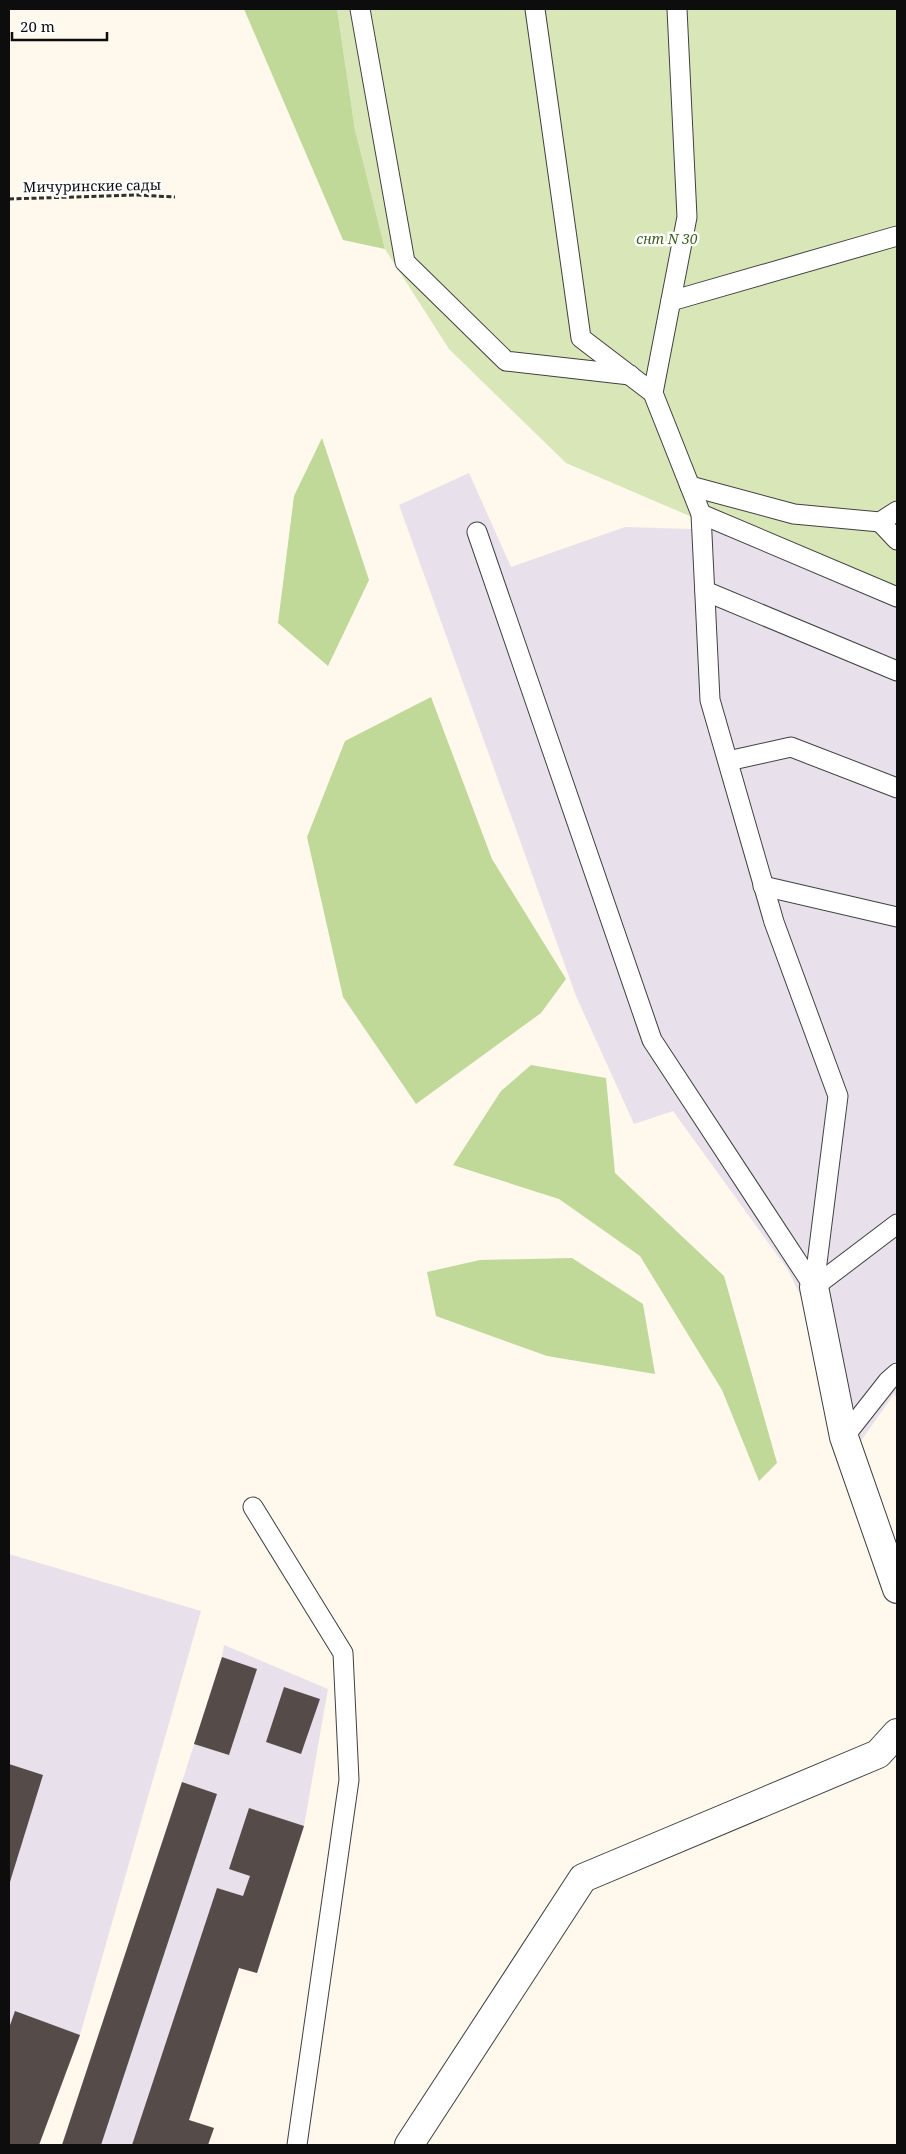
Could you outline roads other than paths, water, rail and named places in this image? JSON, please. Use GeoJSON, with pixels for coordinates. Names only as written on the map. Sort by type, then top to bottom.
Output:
{"type":"FeatureCollection","features":[{"type":"Feature","properties":{"kind":"street"},"geometry":{"type":"LineString","coordinates":[[814,1287],[844,1437],[897,1589]]}},
{"type":"Feature","properties":{"kind":"street"},"geometry":{"type":"LineString","coordinates":[[409,2145],[583,1878],[878,1754],[897,1733]]}},
{"type":"Feature","properties":{"kind":"lane"},"geometry":{"type":"LineString","coordinates":[[360,9],[405,262],[506,361],[630,376]]}},
{"type":"Feature","properties":{"kind":"lane"},"geometry":{"type":"LineString","coordinates":[[535,9],[581,338],[653,393],[701,514],[710,700],[774,922],[838,1096],[814,1287]]}},
{"type":"Feature","properties":{"kind":"lane"},"geometry":{"type":"LineString","coordinates":[[653,393],[688,217],[677,9]]}},
{"type":"Feature","properties":{"kind":"lane"},"geometry":{"type":"LineString","coordinates":[[671,300],[897,236]]}},
{"type":"Feature","properties":{"kind":"lane"},"geometry":{"type":"LineString","coordinates":[[690,486],[794,514],[880,522],[897,510]]}},
{"type":"Feature","properties":{"kind":"lane"},"geometry":{"type":"LineString","coordinates":[[701,514],[897,597]]}},
{"type":"Feature","properties":{"kind":"lane"},"geometry":{"type":"LineString","coordinates":[[880,522],[897,540]]}},
{"type":"Feature","properties":{"kind":"lane"},"geometry":{"type":"LineString","coordinates":[[477,532],[652,1040],[814,1287]]}},
{"type":"Feature","properties":{"kind":"lane"},"geometry":{"type":"LineString","coordinates":[[705,591],[897,671]]}},
{"type":"Feature","properties":{"kind":"lane"},"geometry":{"type":"LineString","coordinates":[[728,761],[791,747],[897,788]]}},
{"type":"Feature","properties":{"kind":"lane"},"geometry":{"type":"LineString","coordinates":[[763,886],[897,918]]}},
{"type":"Feature","properties":{"kind":"lane"},"geometry":{"type":"LineString","coordinates":[[814,1287],[897,1224]]}},
{"type":"Feature","properties":{"kind":"lane"},"geometry":{"type":"LineString","coordinates":[[844,1437],[888,1381],[897,1373]]}},
{"type":"Feature","properties":{"kind":"lane"},"geometry":{"type":"LineString","coordinates":[[253,1507],[343,1653],[349,1780],[297,2145]]}},
{"type":"Feature","properties":{"kind":"park label","name":"снт N 30"},"geometry":{"type":"Point","coordinates":[667,239]}}]}
